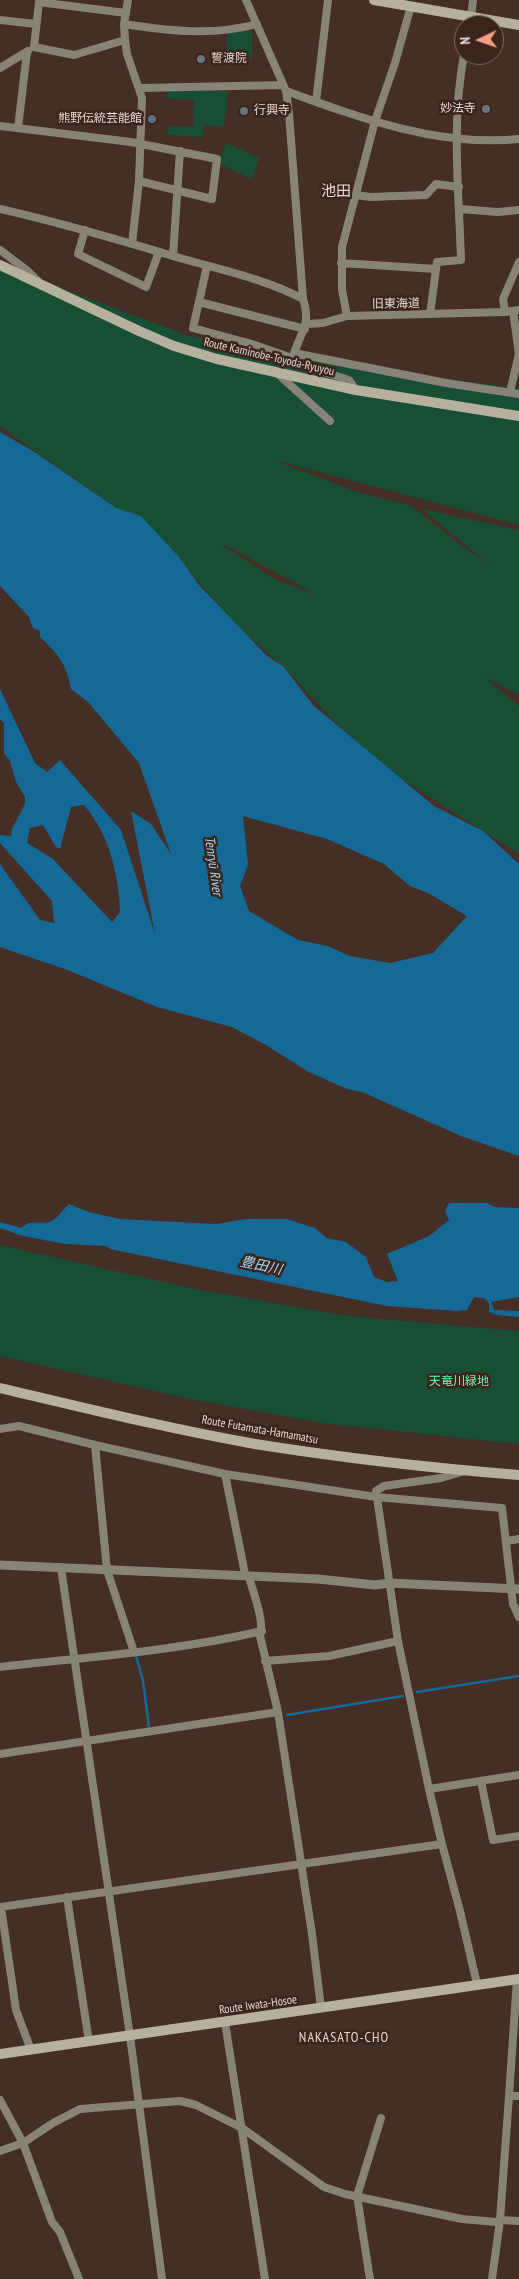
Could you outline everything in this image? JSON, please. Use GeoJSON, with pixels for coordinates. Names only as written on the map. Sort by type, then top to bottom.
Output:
{"type":"FeatureCollection","features":[{"type":"Feature","properties":{"kind":"main road"},"geometry":{"type":"LineString","coordinates":[[374,0],[411,6],[454,17]]}},
{"type":"Feature","properties":{"kind":"main road"},"geometry":{"type":"LineString","coordinates":[[504,24],[519,25]]}},
{"type":"Feature","properties":{"kind":"main road","name":"Route Kaminobe-Toyoda-Ryuyou"},"geometry":{"type":"LineString","coordinates":[[0,265],[43,287],[174,346],[217,360],[356,390],[519,416]]}},
{"type":"Feature","properties":{"kind":"main road","name":"Route Futamata-Hamamatsu"},"geometry":{"type":"LineString","coordinates":[[0,1388],[255,1444],[465,1471],[519,1475]]}},
{"type":"Feature","properties":{"kind":"main road","name":"Route Iwata-Hosoe"},"geometry":{"type":"LineString","coordinates":[[0,2054],[518,1979]]}},
{"type":"Feature","properties":{"kind":"street"},"geometry":{"type":"LineString","coordinates":[[128,0],[124,24],[125,40],[127,54],[142,98],[139,181],[132,244]]}},
{"type":"Feature","properties":{"kind":"street"},"geometry":{"type":"LineString","coordinates":[[246,0],[284,88],[303,299],[307,312],[306,327],[295,356]]}},
{"type":"Feature","properties":{"kind":"street"},"geometry":{"type":"LineString","coordinates":[[316,102],[328,0]]}},
{"type":"Feature","properties":{"kind":"street"},"geometry":{"type":"LineString","coordinates":[[471,15],[473,0]]}},
{"type":"Feature","properties":{"kind":"street"},"geometry":{"type":"LineString","coordinates":[[18,128],[39,2],[126,13]]}},
{"type":"Feature","properties":{"kind":"street"},"geometry":{"type":"LineString","coordinates":[[346,316],[342,290],[342,247],[375,121],[395,64],[411,6]]}},
{"type":"Feature","properties":{"kind":"street"},"geometry":{"type":"LineString","coordinates":[[0,20],[36,24]]}},
{"type":"Feature","properties":{"kind":"street"},"geometry":{"type":"LineString","coordinates":[[124,24],[190,32],[240,28],[257,24]]}},
{"type":"Feature","properties":{"kind":"street"},"geometry":{"type":"LineString","coordinates":[[0,68],[30,49],[74,55],[125,40]]}},
{"type":"Feature","properties":{"kind":"street"},"geometry":{"type":"LineString","coordinates":[[430,314],[438,262],[461,260],[457,139],[459,82],[462,65]]}},
{"type":"Feature","properties":{"kind":"street"},"geometry":{"type":"LineString","coordinates":[[140,88],[284,88],[316,102],[375,121],[457,139],[493,142],[519,139]]}},
{"type":"Feature","properties":{"kind":"street"},"geometry":{"type":"LineString","coordinates":[[0,126],[140,144],[217,159],[212,199],[139,181]]}},
{"type":"Feature","properties":{"kind":"street"},"geometry":{"type":"LineString","coordinates":[[173,256],[180,151]]}},
{"type":"Feature","properties":{"kind":"street"},"geometry":{"type":"LineString","coordinates":[[356,195],[370,197],[426,196],[436,184],[459,187]]}},
{"type":"Feature","properties":{"kind":"street"},"geometry":{"type":"LineString","coordinates":[[0,209],[85,230],[280,287],[303,299]]}},
{"type":"Feature","properties":{"kind":"street"},"geometry":{"type":"LineString","coordinates":[[460,210],[498,212],[519,210]]}},
{"type":"Feature","properties":{"kind":"street"},"geometry":{"type":"LineString","coordinates":[[85,230],[78,254],[146,288],[158,252]]}},
{"type":"Feature","properties":{"kind":"street"},"geometry":{"type":"LineString","coordinates":[[0,250],[29,272],[43,287]]}},
{"type":"Feature","properties":{"kind":"street"},"geometry":{"type":"LineString","coordinates":[[342,262],[436,270]]}},
{"type":"Feature","properties":{"kind":"street"},"geometry":{"type":"LineString","coordinates":[[510,392],[519,354],[512,311],[503,299],[519,262]]}},
{"type":"Feature","properties":{"kind":"street"},"geometry":{"type":"LineString","coordinates":[[207,266],[193,328],[295,356],[519,394]]}},
{"type":"Feature","properties":{"kind":"street"},"geometry":{"type":"LineString","coordinates":[[199,302],[306,327]]}},
{"type":"Feature","properties":{"kind":"street","name":"旧東海道"},"geometry":{"type":"LineString","coordinates":[[306,327],[346,316],[512,311]]}},
{"type":"Feature","properties":{"kind":"street"},"geometry":{"type":"LineString","coordinates":[[295,356],[300,364],[349,380],[356,390]]}},
{"type":"Feature","properties":{"kind":"street"},"geometry":{"type":"LineString","coordinates":[[278,374],[330,420]]}},
{"type":"Feature","properties":{"kind":"street"},"geometry":{"type":"LineString","coordinates":[[0,1429],[19,1426],[225,1474],[376,1496],[502,1508],[515,1589],[514,1604],[519,1617]]}},
{"type":"Feature","properties":{"kind":"street"},"geometry":{"type":"LineString","coordinates":[[95,1445],[107,1570],[134,1652]]}},
{"type":"Feature","properties":{"kind":"street"},"geometry":{"type":"LineString","coordinates":[[465,1471],[442,1478],[384,1486],[376,1491],[376,1496],[398,1641],[429,1789],[477,1984]]}},
{"type":"Feature","properties":{"kind":"street"},"geometry":{"type":"LineString","coordinates":[[225,1474],[245,1574],[249,1577],[262,1631],[260,1636],[278,1712],[321,2008]]}},
{"type":"Feature","properties":{"kind":"street"},"geometry":{"type":"LineString","coordinates":[[507,1541],[519,1539]]}},
{"type":"Feature","properties":{"kind":"street"},"geometry":{"type":"LineString","coordinates":[[0,1565],[318,1579],[375,1585],[389,1583],[515,1589]]}},
{"type":"Feature","properties":{"kind":"street"},"geometry":{"type":"LineString","coordinates":[[61,1568],[130,2036],[162,2279]]}},
{"type":"Feature","properties":{"kind":"street"},"geometry":{"type":"LineString","coordinates":[[0,1667],[222,1640],[262,1631]]}},
{"type":"Feature","properties":{"kind":"street"},"geometry":{"type":"LineString","coordinates":[[265,1661],[329,1656],[398,1641]]}},
{"type":"Feature","properties":{"kind":"street"},"geometry":{"type":"LineString","coordinates":[[0,1754],[278,1712]]}},
{"type":"Feature","properties":{"kind":"street"},"geometry":{"type":"LineString","coordinates":[[429,1789],[519,1775]]}},
{"type":"Feature","properties":{"kind":"street"},"geometry":{"type":"LineString","coordinates":[[482,1781],[493,1840],[519,1836]]}},
{"type":"Feature","properties":{"kind":"street"},"geometry":{"type":"LineString","coordinates":[[31,2050],[16,2010],[0,1907],[442,1844]]}},
{"type":"Feature","properties":{"kind":"street"},"geometry":{"type":"LineString","coordinates":[[67,1897],[89,2042]]}},
{"type":"Feature","properties":{"kind":"street"},"geometry":{"type":"LineString","coordinates":[[492,2279],[500,2220],[509,2096],[515,2058],[518,1979]]}},
{"type":"Feature","properties":{"kind":"street"},"geometry":{"type":"LineString","coordinates":[[225,2022],[265,2279]]}},
{"type":"Feature","properties":{"kind":"street"},"geometry":{"type":"LineString","coordinates":[[509,2096],[519,2096]]}},
{"type":"Feature","properties":{"kind":"street"},"geometry":{"type":"LineString","coordinates":[[0,2100],[23,2143],[52,2222],[60,2232],[79,2279]]}},
{"type":"Feature","properties":{"kind":"street"},"geometry":{"type":"LineString","coordinates":[[0,2151],[23,2143],[53,2123],[80,2109],[180,2101],[242,2128],[324,2187],[462,2219],[496,2222],[500,2220],[519,2221]]}},
{"type":"Feature","properties":{"kind":"street"},"geometry":{"type":"LineString","coordinates":[[370,2279],[357,2196],[381,2118]]}},
{"type":"Feature","properties":{"kind":"green space"},"geometry":{"type":"Polygon","coordinates":[[[252,31],[252,58],[227,56],[227,33],[252,31]]]}},
{"type":"Feature","properties":{"kind":"green space"},"geometry":{"type":"Polygon","coordinates":[[[168,90],[228,91],[224,127],[204,125],[203,137],[168,135],[168,126],[193,127],[194,100],[167,99],[168,90]]]}},
{"type":"Feature","properties":{"kind":"green space"},"geometry":{"type":"Polygon","coordinates":[[[226,143],[259,158],[252,179],[218,163],[226,143]]]}},
{"type":"Feature","properties":{"kind":"green space"},"geometry":{"type":"Polygon","coordinates":[[[0,265],[186,335],[385,372],[519,388],[519,525],[271,459],[357,492],[412,506],[459,544],[492,567],[422,509],[519,530],[519,695],[484,677],[519,706],[519,854],[386,769],[329,716],[284,667],[238,627],[147,523],[116,509],[0,426],[0,265]],[[220,544],[278,581],[317,595],[229,547],[220,544]]]}},
{"type":"Feature","properties":{"kind":"green space","name":"天竜川緑地"},"geometry":{"type":"Polygon","coordinates":[[[0,1245],[195,1289],[347,1316],[519,1331],[519,1444],[321,1423],[185,1398],[0,1356],[0,1245]]]}},
{"type":"Feature","properties":{"kind":"water","name":"Tenryū River"},"geometry":{"type":"Polygon","coordinates":[[[0,432],[33,451],[116,508],[141,516],[178,556],[200,586],[267,656],[284,667],[313,705],[434,806],[483,831],[519,864],[519,1156],[461,1136],[362,1092],[347,1089],[309,1072],[266,1045],[232,1027],[157,1007],[65,969],[0,947],[0,864],[40,920],[54,923],[52,901],[0,843],[0,835],[11,836],[12,829],[25,804],[25,797],[16,782],[10,761],[4,753],[4,723],[0,719],[0,689],[35,763],[47,772],[60,760],[121,830],[155,934],[131,811],[151,824],[171,854],[139,763],[88,702],[71,689],[67,672],[61,660],[40,637],[40,631],[33,628],[29,617],[0,586],[0,432]],[[84,805],[71,807],[60,849],[56,847],[43,825],[30,828],[27,843],[53,859],[112,922],[120,912],[115,870],[100,829],[84,805]],[[243,816],[248,865],[240,886],[249,911],[298,940],[328,946],[350,956],[390,963],[433,953],[467,916],[428,893],[410,886],[384,864],[327,839],[243,816]]]}},
{"type":"Feature","properties":{"kind":"water","name":"豊田川"},"geometry":{"type":"Polygon","coordinates":[[[449,1203],[487,1203],[494,1207],[519,1208],[519,1297],[491,1302],[494,1310],[519,1311],[519,1317],[497,1315],[489,1312],[489,1303],[484,1298],[474,1297],[467,1310],[457,1311],[387,1306],[110,1249],[107,1246],[65,1244],[23,1236],[0,1228],[0,1222],[22,1228],[28,1223],[52,1221],[69,1204],[89,1212],[120,1219],[216,1224],[246,1219],[287,1219],[315,1228],[327,1238],[346,1242],[366,1257],[374,1277],[387,1282],[398,1281],[387,1254],[429,1236],[449,1220],[445,1211],[449,1203]]]}},
{"type":"Feature","properties":{"kind":"waterway"},"geometry":{"type":"LineString","coordinates":[[136,1656],[143,1681],[149,1727]]}},
{"type":"Feature","properties":{"kind":"waterway"},"geometry":{"type":"LineString","coordinates":[[417,1692],[519,1676]]}},
{"type":"Feature","properties":{"kind":"waterway"},"geometry":{"type":"LineString","coordinates":[[287,1715],[403,1696]]}},
{"type":"Feature","properties":{"kind":"place","name":"誓渡院"},"geometry":{"type":"Point","coordinates":[201,59]}},
{"type":"Feature","properties":{"kind":"place","name":"妙法寺"},"geometry":{"type":"Point","coordinates":[486,109]}},
{"type":"Feature","properties":{"kind":"place","name":"行興寺"},"geometry":{"type":"Point","coordinates":[244,111]}},
{"type":"Feature","properties":{"kind":"place","name":"熊野伝統芸能館"},"geometry":{"type":"Point","coordinates":[152,119]}},
{"type":"Feature","properties":{"kind":"district","name":"池田"},"geometry":{"type":"Point","coordinates":[336,192]}},
{"type":"Feature","properties":{"kind":"district","name":"NAKASATO-CHO"},"geometry":{"type":"Point","coordinates":[344,2038]}}]}
